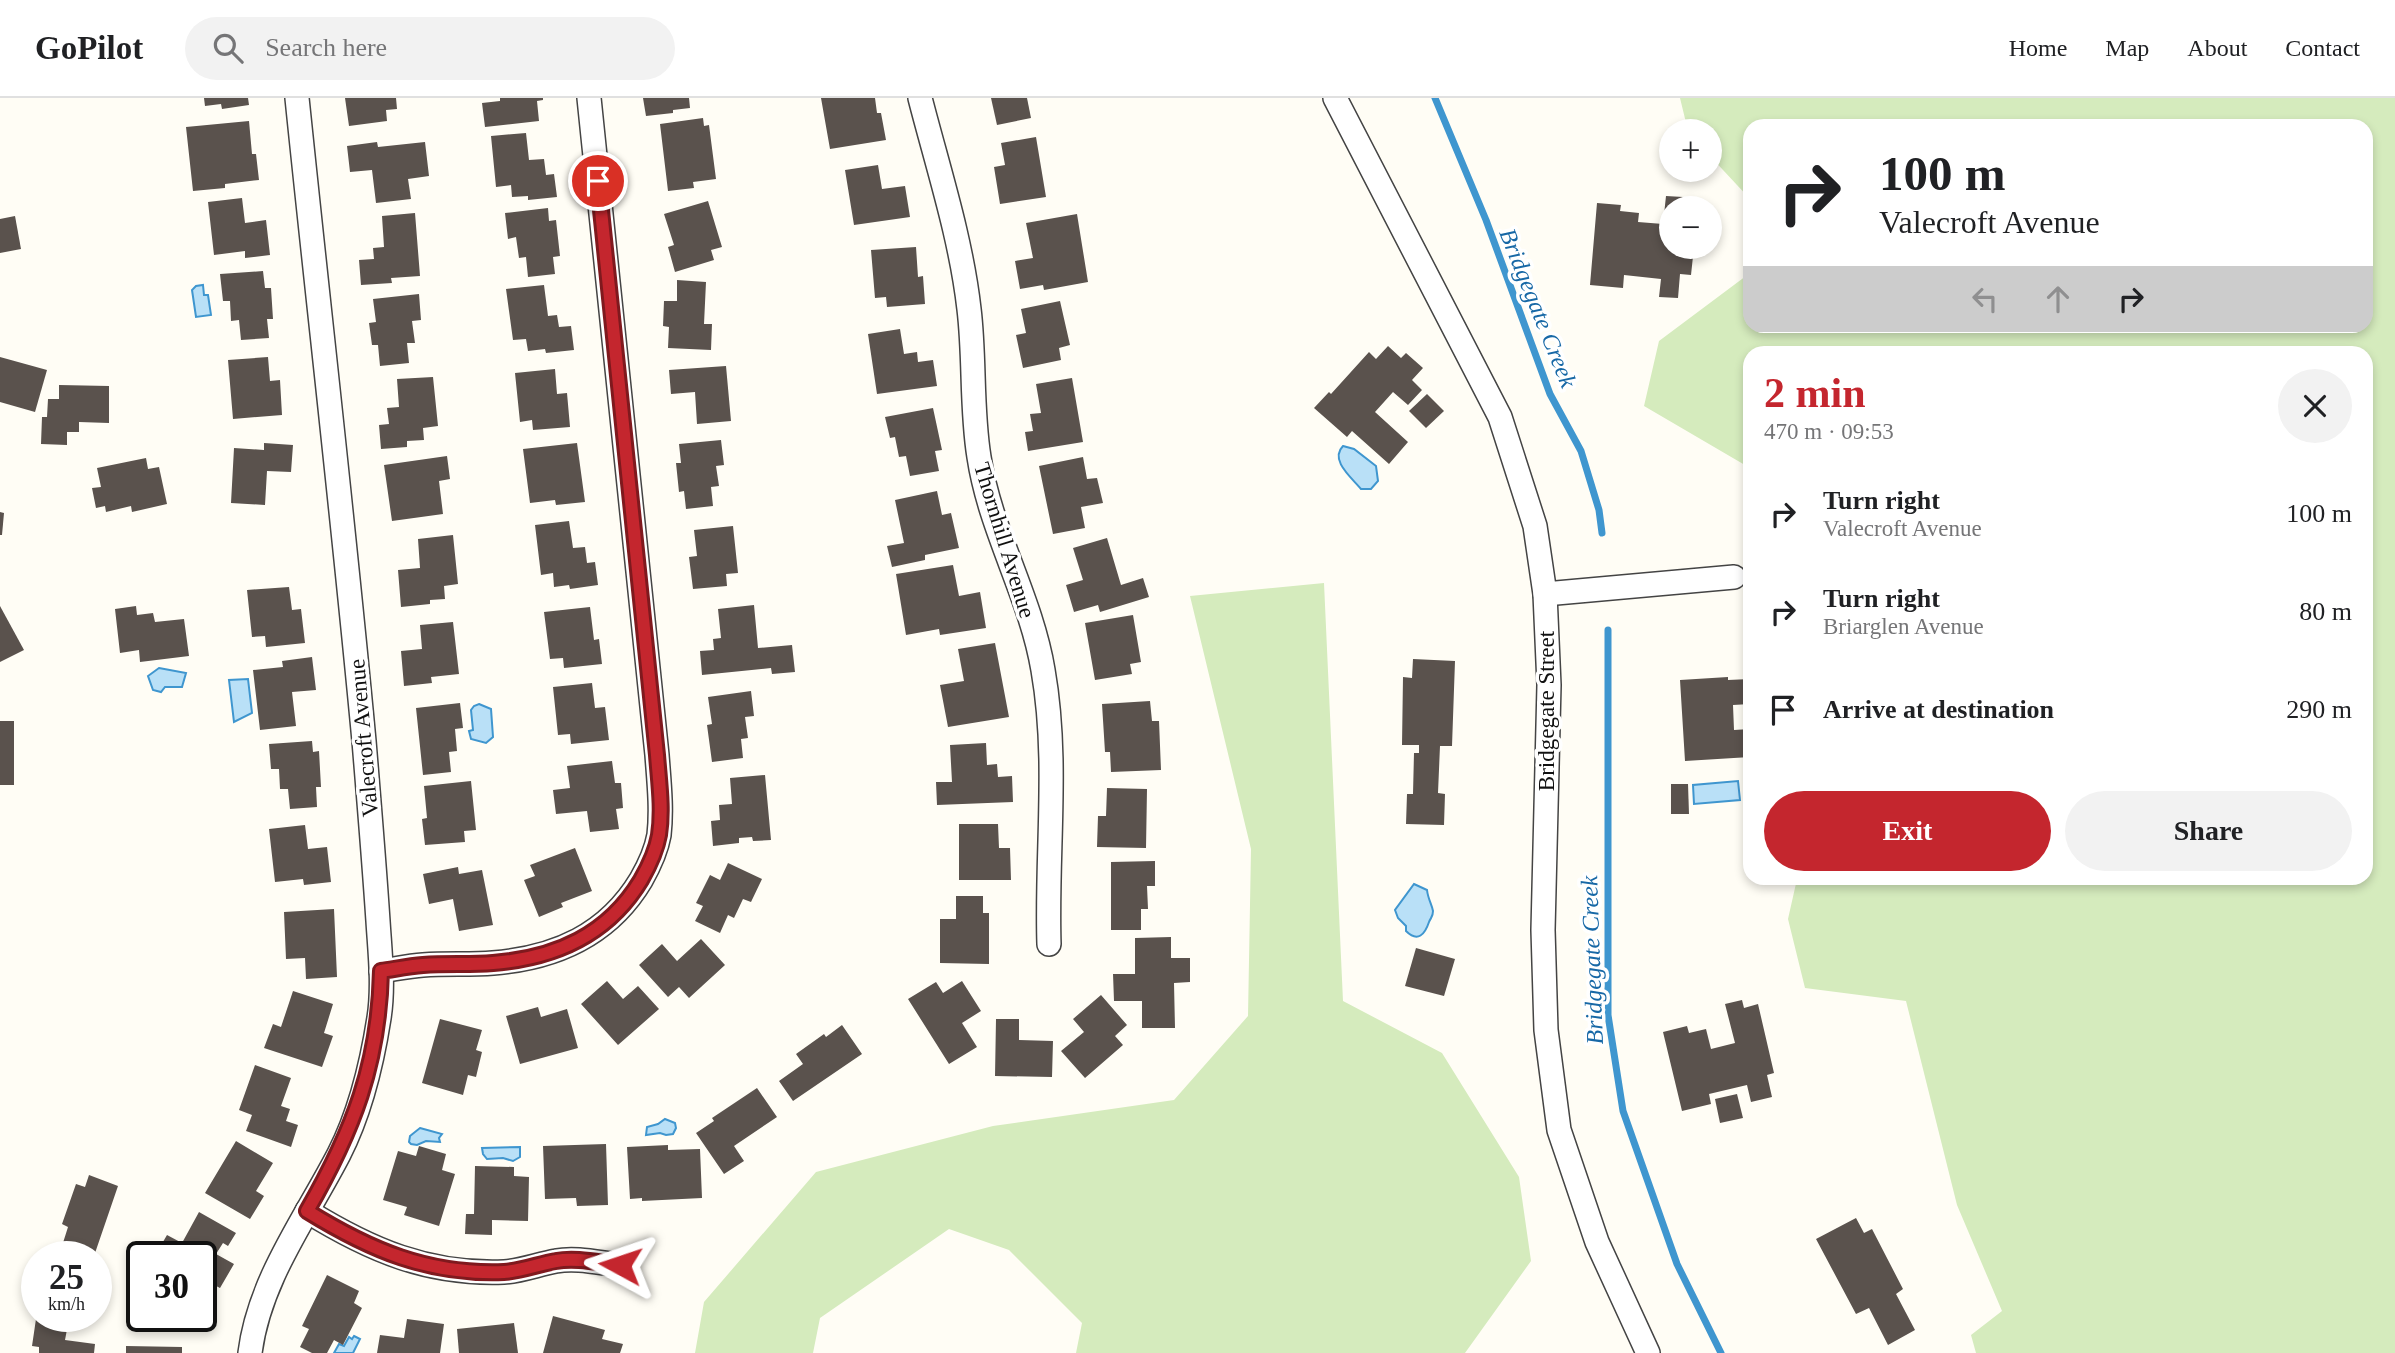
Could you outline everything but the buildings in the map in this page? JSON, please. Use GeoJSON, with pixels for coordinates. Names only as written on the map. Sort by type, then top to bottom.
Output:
{"type":"FeatureCollection","features":[{"type":"Feature","properties":{"kind":"street","name":"Valecroft Avenue"},"geometry":{"type":"LineString","coordinates":[[250,1353],[265,1292],[341,1150],[356,1111],[380,1015],[381,971],[374,853],[352,610],[340,521],[326,361],[297,98]]}},
{"type":"Feature","properties":{"kind":"street"},"geometry":{"type":"LineString","coordinates":[[381,971],[422,965],[495,963],[549,952],[574,943],[600,928],[631,897],[651,862],[658,838],[661,813],[657,755],[589,98]]}},
{"type":"Feature","properties":{"kind":"street","name":"Thornhill Avenue"},"geometry":{"type":"LineString","coordinates":[[920,98],[970,311],[975,421],[986,494],[1032,626],[1043,667],[1052,755],[1049,944]]}},
{"type":"Feature","properties":{"kind":"street","name":"Bridgegate Street"},"geometry":{"type":"LineString","coordinates":[[1335,98],[1500,417],[1535,526],[1545,594],[1549,685],[1543,930],[1546,1030],[1559,1130],[1597,1242],[1648,1353]]}},
{"type":"Feature","properties":{"kind":"street"},"geometry":{"type":"LineString","coordinates":[[1545,594],[1734,577]]}},
{"type":"Feature","properties":{"kind":"street"},"geometry":{"type":"LineString","coordinates":[[307,1211],[368,1246],[428,1266],[508,1272],[559,1260],[620,1265]]}},
{"type":"Feature","properties":{"kind":"green space"},"geometry":{"type":"Polygon","coordinates":[[[1680,98],[2395,98],[2395,1353],[1976,1353],[1971,1335],[2002,1311],[1957,1205],[1906,1001],[1805,988],[1788,919],[1796,885],[2373,885],[2373,346],[1743,346],[1743,464],[1644,406],[1659,341],[1743,278],[1743,333],[2373,333],[2373,119],[1743,119],[1743,191],[1722,169],[1722,119],[1685,119],[1680,98]]]}},
{"type":"Feature","properties":{"kind":"green space"},"geometry":{"type":"Polygon","coordinates":[[[1324,583],[1343,1001],[1442,1053],[1519,1177],[1531,1261],[1465,1353],[1076,1353],[1082,1323],[1009,1250],[949,1229],[820,1318],[813,1353],[695,1353],[704,1302],[816,1172],[993,1126],[1174,1100],[1248,1016],[1251,849],[1190,596],[1324,583]]]}},
{"type":"Feature","properties":{"kind":"water"},"geometry":{"type":"Polygon","coordinates":[[[203,285],[204,295],[208,295],[211,315],[196,317],[192,290],[203,285]]]}},
{"type":"Feature","properties":{"kind":"water"},"geometry":{"type":"Polygon","coordinates":[[[1343,446],[1354,449],[1376,466],[1378,481],[1371,489],[1361,489],[1343,469],[1339,451],[1343,446]]]}},
{"type":"Feature","properties":{"kind":"water"},"geometry":{"type":"Polygon","coordinates":[[[159,668],[186,673],[182,687],[165,687],[161,692],[153,690],[148,676],[159,668]]]}},
{"type":"Feature","properties":{"kind":"water"},"geometry":{"type":"Polygon","coordinates":[[[248,679],[252,713],[234,722],[229,680],[248,679]]]}},
{"type":"Feature","properties":{"kind":"water"},"geometry":{"type":"Polygon","coordinates":[[[479,704],[491,709],[493,737],[486,743],[471,739],[469,731],[473,730],[471,710],[479,704]]]}},
{"type":"Feature","properties":{"kind":"water"},"geometry":{"type":"Polygon","coordinates":[[[1738,781],[1740,800],[1694,804],[1693,785],[1738,781]]]}},
{"type":"Feature","properties":{"kind":"water"},"geometry":{"type":"Polygon","coordinates":[[[1414,884],[1427,890],[1433,911],[1425,930],[1417,937],[1406,931],[1406,926],[1395,910],[1414,884]]]}},
{"type":"Feature","properties":{"kind":"water"},"geometry":{"type":"Polygon","coordinates":[[[665,1119],[675,1123],[673,1134],[646,1135],[647,1127],[665,1119]]]}},
{"type":"Feature","properties":{"kind":"water"},"geometry":{"type":"Polygon","coordinates":[[[420,1128],[442,1134],[440,1142],[411,1144],[410,1136],[420,1128]]]}},
{"type":"Feature","properties":{"kind":"water"},"geometry":{"type":"Polygon","coordinates":[[[520,1147],[520,1157],[513,1161],[503,1158],[487,1159],[482,1148],[520,1147]]]}},
{"type":"Feature","properties":{"kind":"water"},"geometry":{"type":"Polygon","coordinates":[[[354,1336],[360,1339],[353,1353],[334,1353],[339,1344],[344,1346],[349,1337],[352,1339],[354,1336]]]}},
{"type":"Feature","properties":{"kind":"waterway","name":"Bridgegate Creek"},"geometry":{"type":"LineString","coordinates":[[1435,98],[1486,220],[1550,394],[1581,451],[1599,510],[1602,533]]}},
{"type":"Feature","properties":{"kind":"waterway","name":"Bridgegate Creek"},"geometry":{"type":"LineString","coordinates":[[1608,630],[1608,1015],[1623,1111],[1677,1264],[1721,1353]]}},
{"type":"Feature","properties":{"kind":"route"},"geometry":{"type":"LineString","coordinates":[[598,181],[657,755],[661,813],[658,838],[651,862],[631,897],[600,928],[574,943],[549,952],[495,963],[422,965],[381,971],[380,1015],[356,1111],[341,1150],[307,1211],[368,1246],[428,1266],[508,1272],[559,1260],[620,1265]]}}]}
